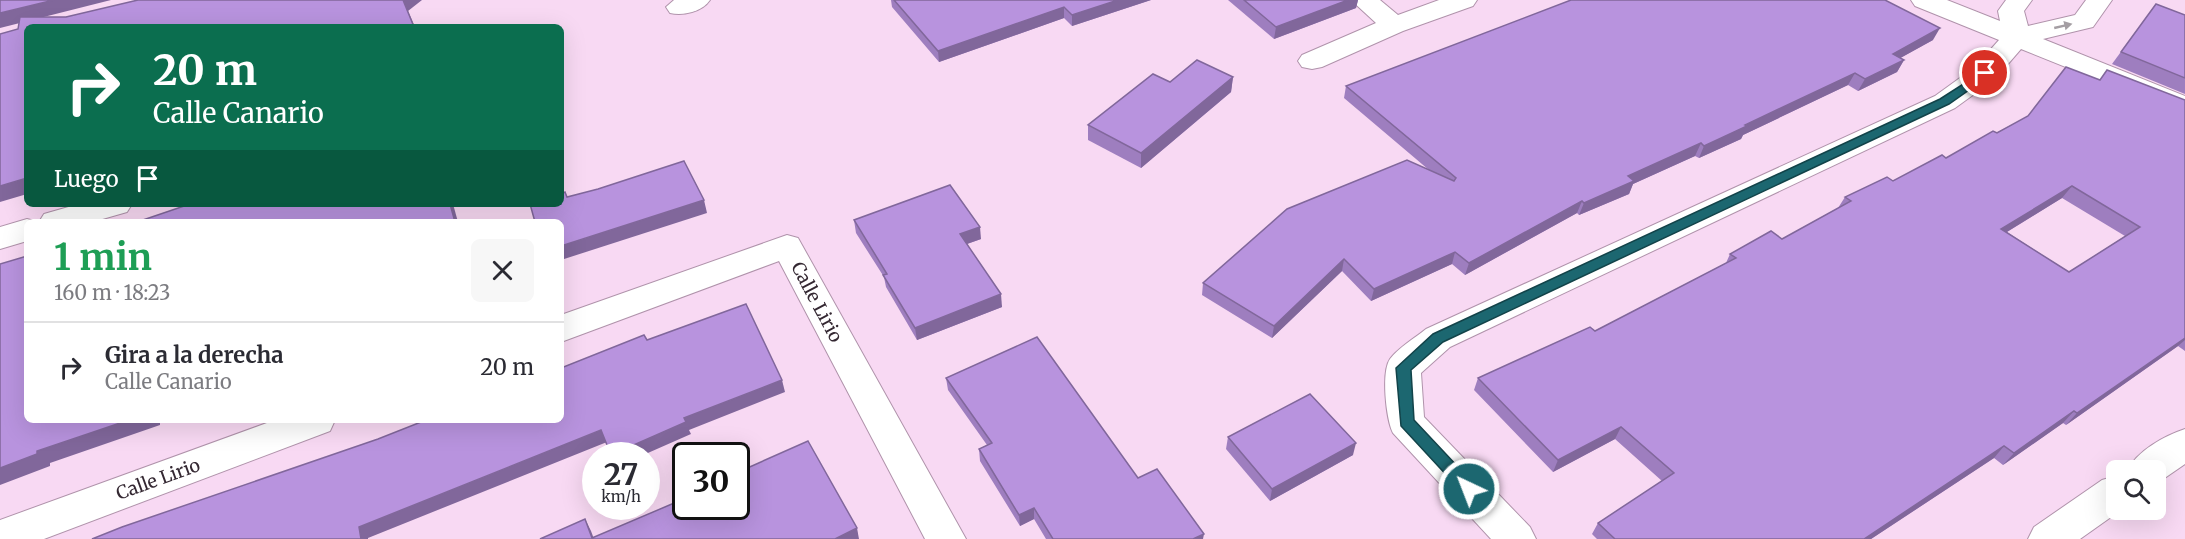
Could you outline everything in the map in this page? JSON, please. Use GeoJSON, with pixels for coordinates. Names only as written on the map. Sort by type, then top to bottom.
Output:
{"type":"FeatureCollection","features":[{"type":"Feature","properties":{"kind":"street"},"geometry":{"type":"LineString","coordinates":[[1364,0],[1394,25]]}},
{"type":"Feature","properties":{"kind":"street"},"geometry":{"type":"LineString","coordinates":[[1312,61],[1394,25],[1464,0]]}},
{"type":"Feature","properties":{"kind":"street"},"geometry":{"type":"LineString","coordinates":[[1924,0],[2185,106]]}},
{"type":"Feature","properties":{"kind":"street"},"geometry":{"type":"LineString","coordinates":[[2017,37],[2011,11],[2019,0]]}},
{"type":"Feature","properties":{"kind":"street"},"geometry":{"type":"LineString","coordinates":[[1516,539],[1406,422],[1403,368],[1438,338],[1945,102],[1985,73],[2017,37],[2084,21],[2099,0]]}},
{"type":"Feature","properties":{"kind":"street"},"geometry":{"type":"LineString","coordinates":[[65,219],[106,207]]}},
{"type":"Feature","properties":{"kind":"street"},"geometry":{"type":"LineString","coordinates":[[0,238],[24,231]]}},
{"type":"Feature","properties":{"kind":"street","name":"Calle Lirio"},"geometry":{"type":"LineString","coordinates":[[564,329],[787,246],[946,539]]}},
{"type":"Feature","properties":{"kind":"street","name":"Calle Lirio"},"geometry":{"type":"LineString","coordinates":[[0,538],[309,423]]}},
{"type":"Feature","properties":{"kind":"street"},"geometry":{"type":"LineString","coordinates":[[2162,460],[2185,444]]}},
{"type":"Feature","properties":{"kind":"street"},"geometry":{"type":"LineString","coordinates":[[2048,539],[2106,499]]}},
{"type":"Feature","properties":{"kind":"building"},"geometry":{"type":"Polygon","coordinates":[[[0,0],[54,0],[0,13],[0,0]]]}},
{"type":"Feature","properties":{"kind":"building"},"geometry":{"type":"Polygon","coordinates":[[[138,0],[403,0],[413,24],[24,24],[24,179],[0,186],[0,34],[18,29],[20,17],[66,17],[138,0]]]}},
{"type":"Feature","properties":{"kind":"building"},"geometry":{"type":"Polygon","coordinates":[[[894,0],[1118,0],[1072,15],[1064,7],[938,51],[894,0]]]}},
{"type":"Feature","properties":{"kind":"building"},"geometry":{"type":"Polygon","coordinates":[[[1244,0],[1348,0],[1276,27],[1244,0]]]}},
{"type":"Feature","properties":{"kind":"building"},"geometry":{"type":"Polygon","coordinates":[[[1571,0],[1885,0],[1940,28],[1893,54],[1904,60],[1865,79],[1855,73],[1704,146],[1701,143],[1628,176],[1634,181],[1584,203],[1582,201],[1469,263],[1455,252],[1374,289],[1344,259],[1274,326],[1203,283],[1287,209],[1407,160],[1454,181],[1456,178],[1346,86],[1571,0]]]}},
{"type":"Feature","properties":{"kind":"building"},"geometry":{"type":"Polygon","coordinates":[[[2156,4],[2185,15],[2185,78],[2121,52],[2156,4]]]}},
{"type":"Feature","properties":{"kind":"building"},"geometry":{"type":"Polygon","coordinates":[[[1197,60],[1233,77],[1141,153],[1088,125],[1153,74],[1170,82],[1197,60]]]}},
{"type":"Feature","properties":{"kind":"building"},"geometry":{"type":"Polygon","coordinates":[[[2066,67],[2100,80],[2107,70],[2185,100],[2185,338],[2077,413],[2074,411],[2014,453],[2004,446],[1864,539],[1615,539],[1598,523],[1674,473],[1621,427],[1558,460],[1478,378],[1590,327],[1595,331],[1736,258],[1730,254],[1771,231],[1782,239],[1851,201],[1845,197],[1887,177],[1893,181],[1942,155],[1946,158],[1993,131],[1997,133],[2028,116],[2066,67]],[[2072,186],[2001,229],[2069,272],[2140,227],[2072,186]]]}},
{"type":"Feature","properties":{"kind":"building"},"geometry":{"type":"Polygon","coordinates":[[[684,161],[704,200],[564,245],[564,219],[534,219],[531,207],[564,207],[564,192],[567,197],[684,161]]]}},
{"type":"Feature","properties":{"kind":"building"},"geometry":{"type":"Polygon","coordinates":[[[950,185],[980,227],[960,234],[1001,294],[915,328],[883,275],[887,274],[854,220],[950,185]]]}},
{"type":"Feature","properties":{"kind":"building"},"geometry":{"type":"Polygon","coordinates":[[[181,207],[451,207],[454,219],[146,219],[181,207]]]}},
{"type":"Feature","properties":{"kind":"building"},"geometry":{"type":"Polygon","coordinates":[[[24,257],[24,423],[120,423],[37,451],[37,454],[0,468],[0,264],[24,257]]]}},
{"type":"Feature","properties":{"kind":"building"},"geometry":{"type":"Polygon","coordinates":[[[746,304],[782,380],[684,418],[686,422],[641,442],[606,442],[601,430],[359,527],[361,539],[92,539],[418,423],[564,423],[564,367],[644,335],[647,340],[746,304]]]}},
{"type":"Feature","properties":{"kind":"building"},"geometry":{"type":"Polygon","coordinates":[[[1037,337],[1138,478],[1157,469],[1204,534],[1193,539],[1053,539],[1034,508],[1019,515],[979,449],[992,443],[946,378],[1037,337]]]}},
{"type":"Feature","properties":{"kind":"building"},"geometry":{"type":"Polygon","coordinates":[[[1310,394],[1356,443],[1272,489],[1228,437],[1310,394]]]}},
{"type":"Feature","properties":{"kind":"building"},"geometry":{"type":"Polygon","coordinates":[[[808,441],[857,528],[835,539],[540,539],[583,520],[585,520],[592,538],[634,520],[660,520],[660,509],[672,504],[672,520],[750,520],[750,467],[808,441]]]}},
{"type":"Feature","properties":{"kind":"route"},"geometry":{"type":"LineString","coordinates":[[1469,489],[1406,422],[1403,368],[1438,338],[1945,102],[1985,73]]}}]}
